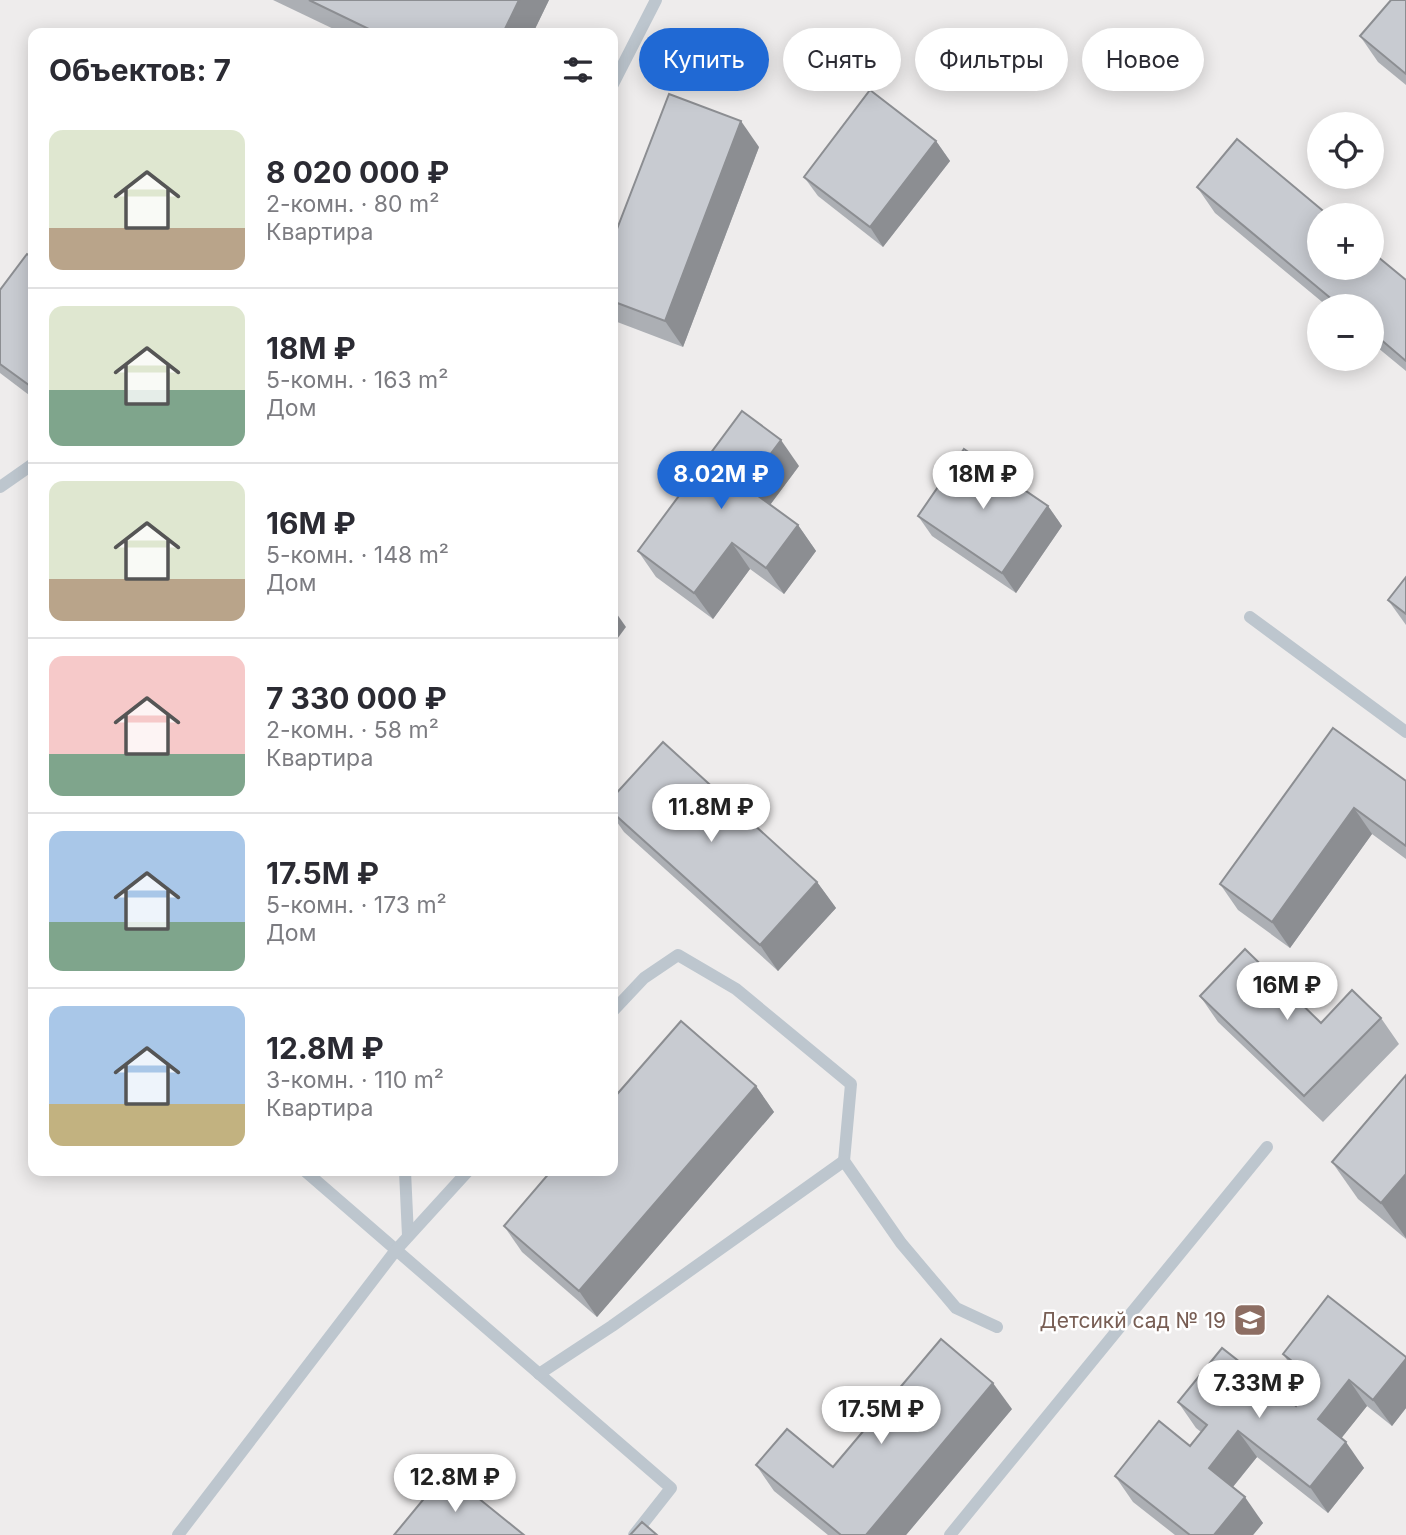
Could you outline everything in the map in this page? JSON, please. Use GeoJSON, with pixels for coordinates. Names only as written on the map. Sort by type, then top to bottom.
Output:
{"type":"FeatureCollection","features":[{"type":"Feature","properties":{"kind":"lane"},"geometry":{"type":"LineString","coordinates":[[618,74],[656,0]]}},
{"type":"Feature","properties":{"kind":"lane"},"geometry":{"type":"LineString","coordinates":[[0,487],[28,467]]}},
{"type":"Feature","properties":{"kind":"lane"},"geometry":{"type":"LineString","coordinates":[[1250,617],[1406,732]]}},
{"type":"Feature","properties":{"kind":"lane"},"geometry":{"type":"LineString","coordinates":[[618,1006],[644,978],[677,956],[736,989],[851,1084],[844,1161],[901,1243],[956,1308],[997,1327]]}},
{"type":"Feature","properties":{"kind":"lane"},"geometry":{"type":"LineString","coordinates":[[950,1535],[1267,1147]]}},
{"type":"Feature","properties":{"kind":"lane"},"geometry":{"type":"LineString","coordinates":[[539,1374],[612,1326],[844,1161]]}},
{"type":"Feature","properties":{"kind":"lane"},"geometry":{"type":"LineString","coordinates":[[311,1176],[671,1488],[634,1535]]}},
{"type":"Feature","properties":{"kind":"lane"},"geometry":{"type":"LineString","coordinates":[[405,1176],[408,1236]]}},
{"type":"Feature","properties":{"kind":"lane"},"geometry":{"type":"LineString","coordinates":[[178,1535],[396,1250],[463,1176]]}},
{"type":"Feature","properties":{"kind":"building"},"geometry":{"type":"Polygon","coordinates":[[[309,0],[519,0],[505,28],[367,28],[309,0]]]}},
{"type":"Feature","properties":{"kind":"building"},"geometry":{"type":"Polygon","coordinates":[[[1391,0],[1406,0],[1406,74],[1360,36],[1391,0]]]}},
{"type":"Feature","properties":{"kind":"building"},"geometry":{"type":"Polygon","coordinates":[[[869,91],[936,141],[870,227],[804,177],[869,91]]]}},
{"type":"Feature","properties":{"kind":"building"},"geometry":{"type":"Polygon","coordinates":[[[669,94],[741,121],[665,321],[618,303],[618,226],[669,94]]]}},
{"type":"Feature","properties":{"kind":"building"},"geometry":{"type":"Polygon","coordinates":[[[1237,139],[1314,203],[1307,203],[1307,279],[1197,187],[1237,139]]]}},
{"type":"Feature","properties":{"kind":"building"},"geometry":{"type":"Polygon","coordinates":[[[28,255],[28,384],[0,364],[0,290],[28,255]]]}},
{"type":"Feature","properties":{"kind":"building"},"geometry":{"type":"Polygon","coordinates":[[[1384,262],[1406,280],[1406,361],[1384,342],[1384,294],[1326,294],[1309,280],[1384,280],[1384,262]]]}},
{"type":"Feature","properties":{"kind":"building"},"geometry":{"type":"Polygon","coordinates":[[[742,411],[781,440],[746,487],[798,525],[766,568],[732,543],[694,593],[638,551],[742,411]]]}},
{"type":"Feature","properties":{"kind":"building"},"geometry":{"type":"Polygon","coordinates":[[[964,449],[1048,506],[1002,573],[918,516],[964,449]]]}},
{"type":"Feature","properties":{"kind":"building"},"geometry":{"type":"Polygon","coordinates":[[[1406,577],[1406,614],[1388,600],[1406,577]]]}},
{"type":"Feature","properties":{"kind":"building"},"geometry":{"type":"Polygon","coordinates":[[[1333,728],[1406,781],[1406,846],[1354,808],[1272,922],[1220,884],[1333,728]]]}},
{"type":"Feature","properties":{"kind":"building"},"geometry":{"type":"Polygon","coordinates":[[[663,742],[817,882],[760,945],[618,817],[618,791],[663,742]]]}},
{"type":"Feature","properties":{"kind":"building"},"geometry":{"type":"Polygon","coordinates":[[[1245,949],[1321,1023],[1352,990],[1381,1018],[1304,1096],[1200,996],[1245,949]]]}},
{"type":"Feature","properties":{"kind":"building"},"geometry":{"type":"Polygon","coordinates":[[[681,1021],[756,1086],[579,1291],[504,1226],[547,1176],[618,1176],[618,1093],[681,1021]]]}},
{"type":"Feature","properties":{"kind":"building"},"geometry":{"type":"Polygon","coordinates":[[[1406,1075],[1406,1174],[1381,1203],[1332,1162],[1406,1075]]]}},
{"type":"Feature","properties":{"kind":"building"},"geometry":{"type":"Polygon","coordinates":[[[1328,1296],[1406,1359],[1373,1400],[1349,1380],[1318,1419],[1346,1442],[1310,1487],[1238,1431],[1209,1468],[1245,1497],[1214,1535],[1190,1535],[1115,1476],[1159,1421],[1190,1446],[1207,1425],[1178,1402],[1222,1348],[1296,1406],[1316,1380],[1283,1354],[1328,1296]]]}},
{"type":"Feature","properties":{"kind":"building"},"geometry":{"type":"Polygon","coordinates":[[[941,1339],[993,1383],[866,1535],[841,1535],[756,1465],[787,1429],[833,1467],[941,1339]]]}},
{"type":"Feature","properties":{"kind":"building"},"geometry":{"type":"Polygon","coordinates":[[[446,1472],[524,1535],[394,1535],[446,1472]]]}},
{"type":"Feature","properties":{"kind":"building"},"geometry":{"type":"Polygon","coordinates":[[[642,1522],[657,1535],[630,1535],[642,1522]]]}},
{"type":"Feature","properties":{"kind":"place","name":"Детсикй сад № 19"},"geometry":{"type":"Point","coordinates":[1250,1320]}}]}
